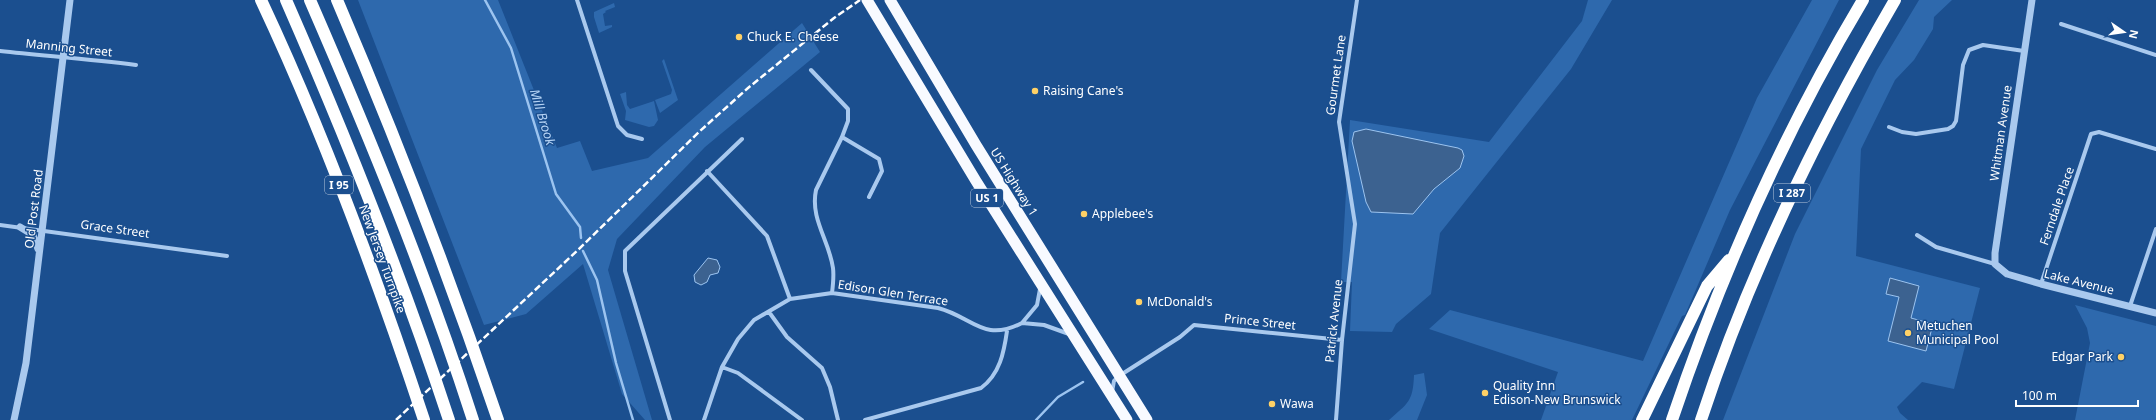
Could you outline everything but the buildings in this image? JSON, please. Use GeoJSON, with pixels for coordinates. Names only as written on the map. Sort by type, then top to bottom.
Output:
{"type":"FeatureCollection","features":[{"type":"Feature","properties":{"kind":"highway","name":"New Jersey Turnpike"},"geometry":{"type":"LineString","coordinates":[[261,0],[336,176],[409,373],[424,420]]}},
{"type":"Feature","properties":{"kind":"highway","name":"New Jersey Turnpike"},"geometry":{"type":"LineString","coordinates":[[286,0],[357,168],[447,414]]}},
{"type":"Feature","properties":{"kind":"highway"},"geometry":{"type":"LineString","coordinates":[[310,0],[378,158],[447,343],[473,420]]}},
{"type":"Feature","properties":{"kind":"highway"},"geometry":{"type":"LineString","coordinates":[[336,0],[400,152],[465,324],[498,420]]}},
{"type":"Feature","properties":{"kind":"highway","name":"US 1"},"geometry":{"type":"LineString","coordinates":[[867,0],[976,181],[1128,420]]}},
{"type":"Feature","properties":{"kind":"highway","name":"US Highway 1"},"geometry":{"type":"LineString","coordinates":[[890,0],[976,145],[1119,376]]}},
{"type":"Feature","properties":{"kind":"highway","name":"I 287"},"geometry":{"type":"LineString","coordinates":[[1672,420],[1701,338],[1736,251],[1775,164],[1831,56],[1863,0]]}},
{"type":"Feature","properties":{"kind":"highway","name":"I 287"},"geometry":{"type":"LineString","coordinates":[[1701,420],[1744,301],[1800,175],[1840,98],[1895,0]]}},
{"type":"Feature","properties":{"kind":"highway"},"geometry":{"type":"LineString","coordinates":[[1642,420],[1707,286],[1736,251]]}},
{"type":"Feature","properties":{"kind":"highway","name":"US 1"},"geometry":{"type":"LineString","coordinates":[[1119,376],[1147,420]]}},
{"type":"Feature","properties":{"kind":"highway"},"geometry":{"type":"LineString","coordinates":[[1113,397],[1119,420]]}},
{"type":"Feature","properties":{"kind":"street","name":"Old Post Road"},"geometry":{"type":"LineString","coordinates":[[14,420],[26,363],[70,0]]}},
{"type":"Feature","properties":{"kind":"street"},"geometry":{"type":"LineString","coordinates":[[577,0],[618,126],[627,136],[642,139]]}},
{"type":"Feature","properties":{"kind":"street","name":"Gourmet Lane"},"geometry":{"type":"LineString","coordinates":[[1355,224],[1339,122],[1358,0]]}},
{"type":"Feature","properties":{"kind":"street","name":"Whitman Avenue"},"geometry":{"type":"LineString","coordinates":[[1997,266],[1994,258],[2032,0]]}},
{"type":"Feature","properties":{"kind":"street"},"geometry":{"type":"LineString","coordinates":[[2061,24],[2156,55]]}},
{"type":"Feature","properties":{"kind":"street"},"geometry":{"type":"LineString","coordinates":[[1889,127],[1909,134],[1948,129],[1956,121],[1963,65],[1968,50],[1983,45],[2024,51]]}},
{"type":"Feature","properties":{"kind":"street","name":"Manning Street"},"geometry":{"type":"LineString","coordinates":[[0,51],[136,65]]}},
{"type":"Feature","properties":{"kind":"street"},"geometry":{"type":"LineString","coordinates":[[811,70],[848,109],[848,121],[820,181],[814,199],[817,222],[833,267],[832,293]]}},
{"type":"Feature","properties":{"kind":"street","name":"Ferndale Place"},"geometry":{"type":"LineString","coordinates":[[2040,284],[2091,134],[2099,132],[2156,149]]}},
{"type":"Feature","properties":{"kind":"street"},"geometry":{"type":"LineString","coordinates":[[842,136],[879,159],[882,171],[869,197]]}},
{"type":"Feature","properties":{"kind":"street"},"geometry":{"type":"LineString","coordinates":[[670,420],[625,271],[625,251],[742,139]]}},
{"type":"Feature","properties":{"kind":"street"},"geometry":{"type":"LineString","coordinates":[[707,171],[767,236],[790,299]]}},
{"type":"Feature","properties":{"kind":"street","name":"Patrick Avenue"},"geometry":{"type":"LineString","coordinates":[[1336,420],[1342,340],[1355,224]]}},
{"type":"Feature","properties":{"kind":"street","name":"Grace Street"},"geometry":{"type":"LineString","coordinates":[[0,225],[227,256]]}},
{"type":"Feature","properties":{"kind":"street"},"geometry":{"type":"LineString","coordinates":[[20,227],[36,239],[39,258]]}},
{"type":"Feature","properties":{"kind":"street"},"geometry":{"type":"LineString","coordinates":[[2130,306],[2156,229]]}},
{"type":"Feature","properties":{"kind":"street"},"geometry":{"type":"LineString","coordinates":[[1917,235],[1936,247],[1997,266]]}},
{"type":"Feature","properties":{"kind":"street","name":"Lake Avenue"},"geometry":{"type":"LineString","coordinates":[[1997,266],[2007,274],[2040,284],[2130,306],[2156,314]]}},
{"type":"Feature","properties":{"kind":"street"},"geometry":{"type":"LineString","coordinates":[[864,420],[981,388],[987,383],[997,369],[1002,355],[1007,331],[1022,324],[1037,305],[1040,293],[1039,278]]}},
{"type":"Feature","properties":{"kind":"street","name":"Edison Glen Terrace"},"geometry":{"type":"LineString","coordinates":[[704,420],[722,366],[731,347],[754,320],[790,299],[832,293],[938,308],[952,312],[976,326],[994,331],[1007,331]]}},
{"type":"Feature","properties":{"kind":"street"},"geometry":{"type":"LineString","coordinates":[[769,312],[787,337],[822,368],[830,387],[838,420]]}},
{"type":"Feature","properties":{"kind":"street"},"geometry":{"type":"LineString","coordinates":[[1022,324],[1044,325],[1075,336]]}},
{"type":"Feature","properties":{"kind":"street","name":"Prince Street"},"geometry":{"type":"LineString","coordinates":[[1119,376],[1180,337],[1194,325],[1342,340]]}},
{"type":"Feature","properties":{"kind":"street"},"geometry":{"type":"LineString","coordinates":[[722,366],[738,373],[802,420]]}},
{"type":"Feature","properties":{"kind":"street"},"geometry":{"type":"LineString","coordinates":[[1113,397],[1112,387],[1119,376]]}},
{"type":"Feature","properties":{"kind":"shaded area"},"geometry":{"type":"Polygon","coordinates":[[[358,0],[498,0],[557,148],[580,141],[592,171],[648,158],[802,23],[820,52],[705,147],[617,239],[608,270],[652,420],[645,420],[622,394],[583,264],[526,314],[484,325],[358,0]]]}},
{"type":"Feature","properties":{"kind":"shaded area"},"geometry":{"type":"Polygon","coordinates":[[[1588,0],[1612,0],[1571,69],[1440,233],[1431,294],[1396,324],[1392,332],[1350,331],[1352,282],[1341,282],[1350,120],[1489,142],[1582,21],[1588,0]]]}},
{"type":"Feature","properties":{"kind":"shaded area"},"geometry":{"type":"Polygon","coordinates":[[[1812,0],[1839,0],[1730,210],[1685,315],[1682,316],[1632,420],[1541,420],[1558,372],[1429,329],[1450,310],[1643,361],[1757,98],[1812,0]]]}},
{"type":"Feature","properties":{"kind":"shaded area"},"geometry":{"type":"Polygon","coordinates":[[[1919,0],[1952,0],[1934,17],[1933,29],[1914,60],[1895,80],[1861,149],[1856,256],[1980,288],[1954,389],[1922,382],[1897,407],[1900,413],[1908,420],[1723,420],[1795,234],[1877,70],[1919,0]]]}},
{"type":"Feature","properties":{"kind":"shaded area"},"geometry":{"type":"Polygon","coordinates":[[[614,3],[615,7],[605,11],[606,12],[603,14],[605,26],[612,25],[612,27],[599,33],[594,12],[614,3]]]}},
{"type":"Feature","properties":{"kind":"shaded area"},"geometry":{"type":"Polygon","coordinates":[[[664,59],[678,100],[660,113],[655,100],[671,94],[672,90],[662,61],[664,59]]]}},
{"type":"Feature","properties":{"kind":"shaded area"},"geometry":{"type":"Polygon","coordinates":[[[626,92],[627,105],[630,109],[654,101],[658,120],[654,126],[649,127],[625,120],[626,111],[620,94],[626,92]]]}},
{"type":"Feature","properties":{"kind":"shaded area"},"geometry":{"type":"Polygon","coordinates":[[[1366,129],[1458,148],[1462,150],[1464,156],[1460,168],[1434,189],[1413,214],[1371,212],[1366,202],[1352,141],[1354,132],[1366,129]]]}},
{"type":"Feature","properties":{"kind":"shaded area"},"geometry":{"type":"Polygon","coordinates":[[[708,258],[717,260],[720,267],[718,273],[710,275],[707,282],[701,285],[695,282],[694,275],[708,258]]]}},
{"type":"Feature","properties":{"kind":"shaded area"},"geometry":{"type":"Polygon","coordinates":[[[1890,278],[1919,286],[1911,318],[1933,324],[1926,351],[1888,341],[1899,297],[1886,294],[1890,278]]]}},
{"type":"Feature","properties":{"kind":"shaded area","name":"Edgar Park"},"geometry":{"type":"Polygon","coordinates":[[[2075,305],[2156,326],[2156,420],[2075,420],[2090,343],[2087,328],[2075,305]]]}},
{"type":"Feature","properties":{"kind":"shaded area"},"geometry":{"type":"Polygon","coordinates":[[[1424,373],[1427,395],[1417,420],[1389,420],[1401,410],[1411,397],[1414,375],[1424,373]]]}},
{"type":"Feature","properties":{"kind":"waterway","name":"Mill Brook"},"geometry":{"type":"LineString","coordinates":[[485,0],[511,48],[556,194],[580,227],[581,238]]}},
{"type":"Feature","properties":{"kind":"waterway","name":"Mill Brook"},"geometry":{"type":"LineString","coordinates":[[583,251],[597,280],[616,363],[633,420]]}},
{"type":"Feature","properties":{"kind":"waterway"},"geometry":{"type":"LineString","coordinates":[[1036,420],[1058,397],[1083,382]]}},
{"type":"Feature","properties":{"kind":"railway"},"geometry":{"type":"LineString","coordinates":[[396,420],[579,249],[700,131],[748,88],[834,18],[860,0]]}},
{"type":"Feature","properties":{"kind":"place","name":"Chuck E. Cheese"},"geometry":{"type":"Point","coordinates":[739,37]}},
{"type":"Feature","properties":{"kind":"place","name":"Raising Cane's"},"geometry":{"type":"Point","coordinates":[1035,91]}},
{"type":"Feature","properties":{"kind":"place","name":"Applebee's"},"geometry":{"type":"Point","coordinates":[1084,214]}},
{"type":"Feature","properties":{"kind":"place","name":"McDonald's"},"geometry":{"type":"Point","coordinates":[1139,302]}},
{"type":"Feature","properties":{"kind":"place","name":"Metuchen Municipal Pool"},"geometry":{"type":"Point","coordinates":[1908,333]}},
{"type":"Feature","properties":{"kind":"place","name":"Edgar Park"},"geometry":{"type":"Point","coordinates":[2121,357]}},
{"type":"Feature","properties":{"kind":"place","name":"Quality Inn Edison-New Brunswick"},"geometry":{"type":"Point","coordinates":[1485,393]}},
{"type":"Feature","properties":{"kind":"place","name":"Wawa"},"geometry":{"type":"Point","coordinates":[1272,404]}}]}
